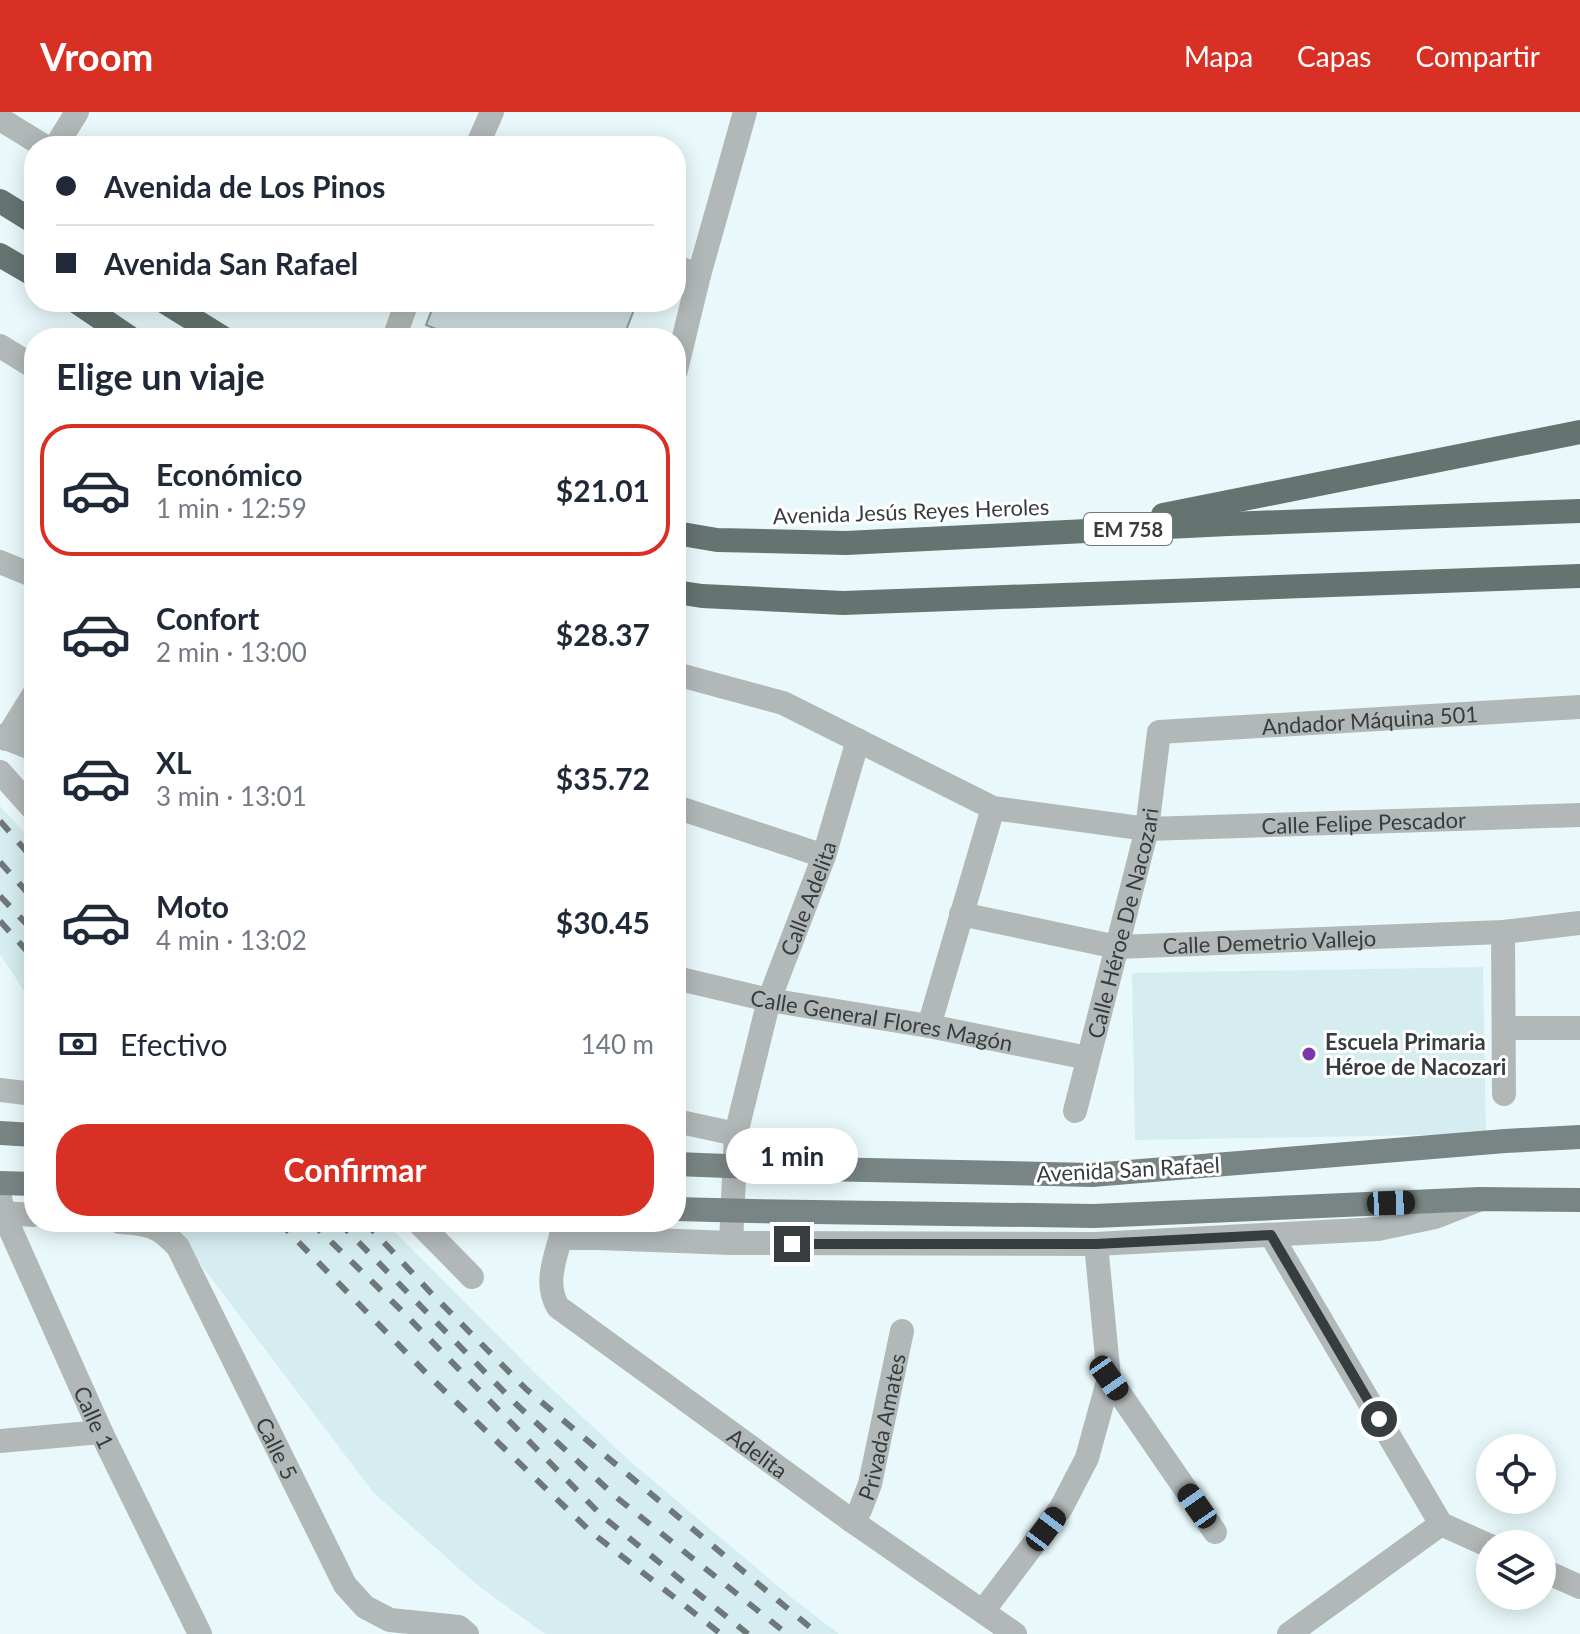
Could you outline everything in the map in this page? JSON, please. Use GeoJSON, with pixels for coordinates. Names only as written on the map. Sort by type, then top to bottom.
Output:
{"type":"FeatureCollection","features":[{"type":"Feature","properties":{"kind":"highway"},"geometry":{"type":"LineString","coordinates":[[0,201],[24,216]]}},
{"type":"Feature","properties":{"kind":"highway"},"geometry":{"type":"LineString","coordinates":[[0,255],[24,269]]}},
{"type":"Feature","properties":{"kind":"highway"},"geometry":{"type":"LineString","coordinates":[[92,312],[115,328]]}},
{"type":"Feature","properties":{"kind":"highway"},"geometry":{"type":"LineString","coordinates":[[181,312],[207,328]]}},
{"type":"Feature","properties":{"kind":"highway"},"geometry":{"type":"LineString","coordinates":[[1080,532],[1580,432]]}},
{"type":"Feature","properties":{"kind":"highway","name":"Avenida Jesús Reyes Heroles"},"geometry":{"type":"LineString","coordinates":[[686,535],[717,540],[846,543],[1580,511]]}},
{"type":"Feature","properties":{"kind":"highway"},"geometry":{"type":"LineString","coordinates":[[686,594],[843,603],[1580,576]]}},
{"type":"Feature","properties":{"kind":"main road"},"geometry":{"type":"LineString","coordinates":[[0,1133],[24,1134]]}},
{"type":"Feature","properties":{"kind":"main road","name":"Avenida San Rafael"},"geometry":{"type":"LineString","coordinates":[[686,1164],[1092,1175],[1580,1137]]}},
{"type":"Feature","properties":{"kind":"main road"},"geometry":{"type":"LineString","coordinates":[[0,1183],[24,1184]]}},
{"type":"Feature","properties":{"kind":"main road","name":"Avenida San Rafael"},"geometry":{"type":"LineString","coordinates":[[686,1209],[1094,1216],[1480,1199],[1580,1200]]}},
{"type":"Feature","properties":{"kind":"street"},"geometry":{"type":"LineString","coordinates":[[62,136],[77,112]]}},
{"type":"Feature","properties":{"kind":"street"},"geometry":{"type":"LineString","coordinates":[[481,136],[492,112]]}},
{"type":"Feature","properties":{"kind":"street"},"geometry":{"type":"LineString","coordinates":[[688,271],[745,112]]}},
{"type":"Feature","properties":{"kind":"street"},"geometry":{"type":"LineString","coordinates":[[0,119],[28,136]]}},
{"type":"Feature","properties":{"kind":"street"},"geometry":{"type":"LineString","coordinates":[[0,346],[24,361]]}},
{"type":"Feature","properties":{"kind":"street"},"geometry":{"type":"LineString","coordinates":[[0,562],[24,572]]}},
{"type":"Feature","properties":{"kind":"street","name":"Calle Felipe Pescador"},"geometry":{"type":"LineString","coordinates":[[686,677],[783,703],[993,808],[1147,829],[1580,815]]}},
{"type":"Feature","properties":{"kind":"street","name":"Andador Máquina 501"},"geometry":{"type":"LineString","coordinates":[[1159,732],[1580,707]]}},
{"type":"Feature","properties":{"kind":"street"},"geometry":{"type":"LineString","coordinates":[[24,708],[3,738],[24,745]]}},
{"type":"Feature","properties":{"kind":"street","name":"Calle Héroe De Nacozari"},"geometry":{"type":"LineString","coordinates":[[1075,1111],[1147,829],[1159,732]]}},
{"type":"Feature","properties":{"kind":"street","name":"Calle Adelita"},"geometry":{"type":"LineString","coordinates":[[731,1243],[736,1134],[769,1000],[824,856],[858,740]]}},
{"type":"Feature","properties":{"kind":"street"},"geometry":{"type":"LineString","coordinates":[[0,772],[24,799]]}},
{"type":"Feature","properties":{"kind":"street"},"geometry":{"type":"LineString","coordinates":[[929,1026],[993,808]]}},
{"type":"Feature","properties":{"kind":"street"},"geometry":{"type":"LineString","coordinates":[[686,810],[824,856]]}},
{"type":"Feature","properties":{"kind":"street","name":"Calle Demetrio Vallejo"},"geometry":{"type":"LineString","coordinates":[[961,914],[1117,947],[1503,932],[1580,923]]}},
{"type":"Feature","properties":{"kind":"street"},"geometry":{"type":"LineString","coordinates":[[1503,932],[1504,1094]]}},
{"type":"Feature","properties":{"kind":"street","name":"Calle General Flores Magón"},"geometry":{"type":"LineString","coordinates":[[686,980],[769,1000],[929,1026],[1088,1058]]}},
{"type":"Feature","properties":{"kind":"street"},"geometry":{"type":"LineString","coordinates":[[1504,1028],[1580,1028]]}},
{"type":"Feature","properties":{"kind":"street"},"geometry":{"type":"LineString","coordinates":[[0,1090],[24,1093]]}},
{"type":"Feature","properties":{"kind":"street"},"geometry":{"type":"LineString","coordinates":[[686,1123],[736,1134]]}},
{"type":"Feature","properties":{"kind":"street","name":"Avenida San Rafael"},"geometry":{"type":"LineString","coordinates":[[571,1232],[599,1238],[731,1243],[1096,1244],[1378,1229],[1435,1217],[1480,1199]]}},
{"type":"Feature","properties":{"kind":"street"},"geometry":{"type":"LineString","coordinates":[[2,1205],[24,1212]]}},
{"type":"Feature","properties":{"kind":"street","name":"Calle 1"},"geometry":{"type":"LineString","coordinates":[[2,1205],[101,1432],[200,1634]]}},
{"type":"Feature","properties":{"kind":"street","name":"Calle 5"},"geometry":{"type":"LineString","coordinates":[[163,1232],[178,1247],[345,1585],[365,1607],[390,1620],[459,1627],[467,1634]]}},
{"type":"Feature","properties":{"kind":"street"},"geometry":{"type":"LineString","coordinates":[[428,1232],[472,1277]]}},
{"type":"Feature","properties":{"kind":"street","name":"Adelita"},"geometry":{"type":"LineString","coordinates":[[562,1232],[550,1282],[550,1290],[558,1307],[852,1521],[1015,1634]]}},
{"type":"Feature","properties":{"kind":"street"},"geometry":{"type":"LineString","coordinates":[[1271,1235],[1441,1524],[1476,1540]]}},
{"type":"Feature","properties":{"kind":"street"},"geometry":{"type":"LineString","coordinates":[[983,1611],[1061,1508],[1087,1458],[1109,1378],[1096,1244]]}},
{"type":"Feature","properties":{"kind":"street","name":"Privada Amates"},"geometry":{"type":"LineString","coordinates":[[852,1521],[870,1484],[902,1331]]}},
{"type":"Feature","properties":{"kind":"street"},"geometry":{"type":"LineString","coordinates":[[1109,1378],[1215,1532]]}},
{"type":"Feature","properties":{"kind":"street"},"geometry":{"type":"LineString","coordinates":[[0,1441],[101,1432]]}},
{"type":"Feature","properties":{"kind":"street"},"geometry":{"type":"LineString","coordinates":[[1289,1634],[1441,1524]]}},
{"type":"Feature","properties":{"kind":"street"},"geometry":{"type":"LineString","coordinates":[[1556,1576],[1580,1587]]}},
{"type":"Feature","properties":{"kind":"shaded area"},"geometry":{"type":"Polygon","coordinates":[[[0,806],[24,832],[24,991],[0,954],[0,806]]]}},
{"type":"Feature","properties":{"kind":"shaded area","name":"Escuela Primaria Héroe de Nacozari"},"geometry":{"type":"Polygon","coordinates":[[[1483,967],[1486,1134],[1135,1140],[1132,973],[1483,967]]]}},
{"type":"Feature","properties":{"kind":"shaded area"},"geometry":{"type":"Polygon","coordinates":[[[179,1232],[395,1232],[538,1376],[631,1462],[839,1634],[545,1634],[476,1584],[373,1492],[179,1232]]]}},
{"type":"Feature","properties":{"kind":"building"},"geometry":{"type":"Polygon","coordinates":[[[431,312],[633,312],[627,328],[433,328],[426,325],[431,312]]]}},
{"type":"Feature","properties":{"kind":"railway"},"geometry":{"type":"LineString","coordinates":[[0,821],[24,849]]}},
{"type":"Feature","properties":{"kind":"railway"},"geometry":{"type":"LineString","coordinates":[[0,862],[24,889]]}},
{"type":"Feature","properties":{"kind":"railway"},"geometry":{"type":"LineString","coordinates":[[0,896],[24,921]]}},
{"type":"Feature","properties":{"kind":"railway"},"geometry":{"type":"LineString","coordinates":[[0,921],[24,948]]}},
{"type":"Feature","properties":{"kind":"railway"},"geometry":{"type":"LineString","coordinates":[[289,1232],[429,1376],[591,1532],[721,1634]]}},
{"type":"Feature","properties":{"kind":"railway"},"geometry":{"type":"LineString","coordinates":[[321,1232],[602,1516],[748,1634]]}},
{"type":"Feature","properties":{"kind":"railway"},"geometry":{"type":"LineString","coordinates":[[349,1232],[515,1403],[616,1497],[787,1634]]}},
{"type":"Feature","properties":{"kind":"railway"},"geometry":{"type":"LineString","coordinates":[[374,1232],[526,1389],[818,1634]]}},
{"type":"Feature","properties":{"kind":"place","name":"Escuela Primaria Héroe de Nacozari"},"geometry":{"type":"Point","coordinates":[1309,1054]}},
{"type":"Feature","properties":{"kind":"route"},"geometry":{"type":"LineString","coordinates":[[792,1244],[1096,1244],[1271,1235],[1379,1419]]}}]}
